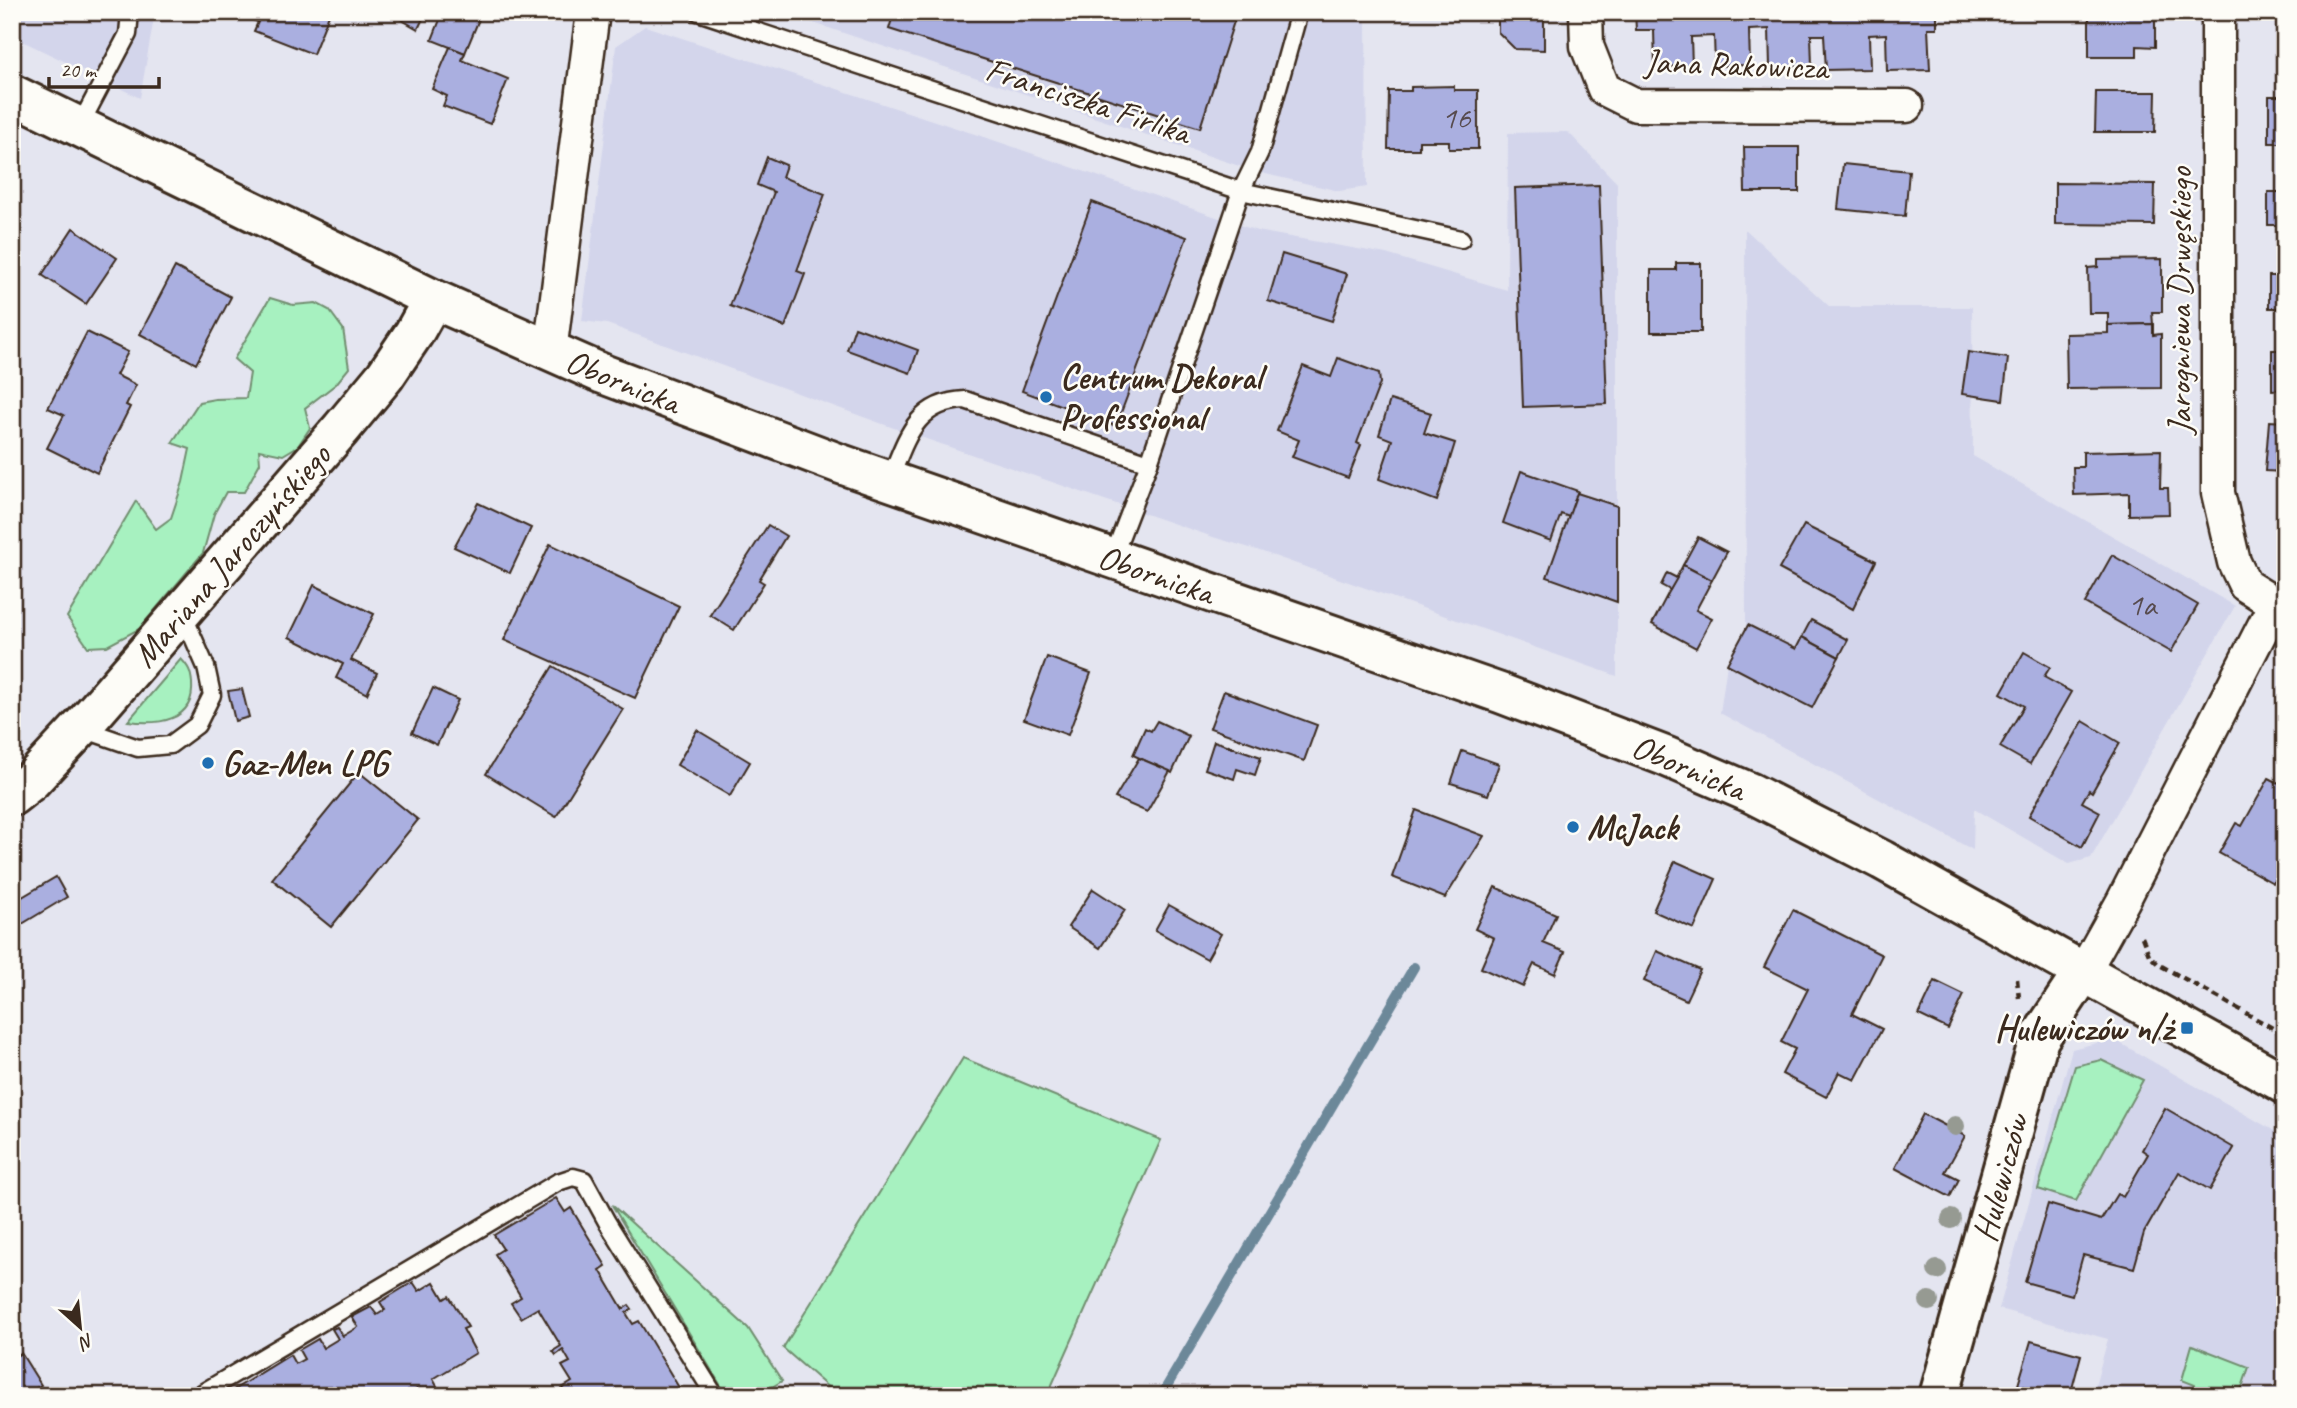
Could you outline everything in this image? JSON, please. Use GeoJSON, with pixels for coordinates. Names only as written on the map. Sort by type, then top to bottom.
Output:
{"type":"FeatureCollection","features":[{"type":"Feature","properties":{"kind":"main road","name":"Obornicka"},"geometry":{"type":"LineString","coordinates":[[12,94],[433,299],[550,352],[694,411],[1500,693],[1665,756],[1751,793],[1870,853],[2285,1084]]}},
{"type":"Feature","properties":{"kind":"main road","name":"Mariana Jaroczyńskiego"},"geometry":{"type":"LineString","coordinates":[[12,796],[32,781],[80,728],[385,376],[433,299]]}},
{"type":"Feature","properties":{"kind":"main road","name":"Hulewiczów"},"geometry":{"type":"LineString","coordinates":[[1939,1396],[2039,1039],[2084,971]]}},
{"type":"Feature","properties":{"kind":"street"},"geometry":{"type":"LineString","coordinates":[[550,352],[593,12]]}},
{"type":"Feature","properties":{"kind":"street","name":"Jana Rakowicza"},"geometry":{"type":"LineString","coordinates":[[1586,12],[1587,46],[1604,89],[1636,105],[1907,106]]}},
{"type":"Feature","properties":{"kind":"street","name":"Jarogniewa Drwęskiego"},"geometry":{"type":"LineString","coordinates":[[2218,12],[2218,493],[2234,562],[2245,585],[2280,607]]}},
{"type":"Feature","properties":{"kind":"street"},"geometry":{"type":"LineString","coordinates":[[2084,971],[2280,607]]}},
{"type":"Feature","properties":{"kind":"lane"},"geometry":{"type":"LineString","coordinates":[[79,127],[128,34],[130,12]]}},
{"type":"Feature","properties":{"kind":"lane","name":"Franciszka Firlika"},"geometry":{"type":"LineString","coordinates":[[698,12],[1241,191],[1461,239]]}},
{"type":"Feature","properties":{"kind":"lane"},"geometry":{"type":"LineString","coordinates":[[1112,559],[1149,463],[1241,191],[1260,152],[1299,12]]}},
{"type":"Feature","properties":{"kind":"lane"},"geometry":{"type":"LineString","coordinates":[[888,481],[909,434],[922,416],[934,406],[949,400],[965,400],[1149,463]]}},
{"type":"Feature","properties":{"kind":"lane"},"geometry":{"type":"LineString","coordinates":[[80,728],[138,748],[170,745],[197,725],[212,695],[206,667],[182,612]]}},
{"type":"Feature","properties":{"kind":"lane"},"geometry":{"type":"LineString","coordinates":[[197,1396],[558,1182],[573,1177],[584,1180],[607,1222],[712,1391],[712,1396]]}},
{"type":"Feature","properties":{"kind":"path"},"geometry":{"type":"LineString","coordinates":[[2141,932],[2149,955],[2158,964],[2285,1035]]}},
{"type":"Feature","properties":{"kind":"shaded area"},"geometry":{"type":"Polygon","coordinates":[[[12,12],[155,12],[140,98],[12,36],[12,12]]]}},
{"type":"Feature","properties":{"kind":"shaded area"},"geometry":{"type":"Polygon","coordinates":[[[781,12],[1366,12],[1367,187],[1339,191],[1257,172],[781,12]]]}},
{"type":"Feature","properties":{"kind":"shaded area"},"geometry":{"type":"Polygon","coordinates":[[[645,26],[996,141],[1257,231],[1386,254],[1507,290],[1508,133],[1568,132],[1617,183],[1617,676],[1257,550],[891,427],[607,324],[582,321],[616,46],[645,26]]]}},
{"type":"Feature","properties":{"kind":"shaded area"},"geometry":{"type":"Polygon","coordinates":[[[1745,229],[1830,307],[1972,307],[1973,456],[2235,606],[2091,858],[2069,864],[1974,809],[1973,850],[1720,713],[1727,664],[1746,631],[1745,229]]]}},
{"type":"Feature","properties":{"kind":"shaded area"},"geometry":{"type":"Polygon","coordinates":[[[2113,1039],[2285,1137],[2285,1396],[2092,1396],[2108,1339],[1999,1309],[2072,1049],[2113,1039]]]}},
{"type":"Feature","properties":{"kind":"green space"},"geometry":{"type":"Polygon","coordinates":[[[270,298],[293,305],[316,303],[329,310],[343,329],[349,368],[336,384],[305,408],[310,428],[298,446],[283,455],[259,450],[260,463],[244,492],[226,492],[214,514],[203,553],[139,629],[107,646],[88,647],[67,617],[136,501],[156,529],[171,518],[190,449],[172,443],[199,402],[246,398],[250,373],[234,359],[270,298]]]}},
{"type":"Feature","properties":{"kind":"green space"},"geometry":{"type":"Polygon","coordinates":[[[181,659],[188,667],[192,679],[191,696],[187,706],[181,713],[162,721],[128,721],[181,659]]]}},
{"type":"Feature","properties":{"kind":"green space"},"geometry":{"type":"Polygon","coordinates":[[[963,1058],[1161,1140],[1047,1396],[838,1396],[783,1348],[963,1058]]]}},
{"type":"Feature","properties":{"kind":"green space"},"geometry":{"type":"Polygon","coordinates":[[[2101,1060],[2143,1080],[2076,1201],[2038,1189],[2075,1066],[2101,1060]]]}},
{"type":"Feature","properties":{"kind":"green space"},"geometry":{"type":"Polygon","coordinates":[[[612,1205],[748,1328],[782,1381],[757,1396],[727,1396],[612,1205]]]}},
{"type":"Feature","properties":{"kind":"green space"},"geometry":{"type":"Polygon","coordinates":[[[2192,1345],[2249,1367],[2239,1396],[2191,1396],[2195,1385],[2182,1380],[2192,1345]]]}},
{"type":"Feature","properties":{"kind":"building"},"geometry":{"type":"Polygon","coordinates":[[[249,12],[330,12],[313,54],[254,31],[258,22],[247,18],[249,12]]]}},
{"type":"Feature","properties":{"kind":"building"},"geometry":{"type":"Polygon","coordinates":[[[388,12],[426,12],[418,29],[388,12]]]}},
{"type":"Feature","properties":{"kind":"building"},"geometry":{"type":"Polygon","coordinates":[[[443,12],[482,12],[465,53],[432,40],[443,12]]]}},
{"type":"Feature","properties":{"kind":"building"},"geometry":{"type":"Polygon","coordinates":[[[894,12],[1237,12],[1200,128],[889,29],[894,12]]]}},
{"type":"Feature","properties":{"kind":"building"},"geometry":{"type":"Polygon","coordinates":[[[1498,12],[1544,12],[1544,50],[1515,49],[1498,32],[1498,12]]]}},
{"type":"Feature","properties":{"kind":"building"},"geometry":{"type":"Polygon","coordinates":[[[1635,12],[1937,12],[1937,28],[1928,28],[1930,70],[1887,71],[1886,34],[1869,35],[1870,69],[1826,70],[1824,35],[1811,35],[1812,66],[1770,67],[1769,29],[1749,30],[1750,65],[1715,66],[1714,36],[1691,37],[1692,66],[1655,67],[1654,30],[1636,30],[1635,12]]]}},
{"type":"Feature","properties":{"kind":"building"},"geometry":{"type":"Polygon","coordinates":[[[2103,12],[2147,12],[2147,18],[2155,18],[2155,47],[2137,46],[2137,57],[2089,57],[2089,17],[2103,17],[2103,12]]]}},
{"type":"Feature","properties":{"kind":"building"},"geometry":{"type":"Polygon","coordinates":[[[2277,12],[2285,12],[2285,61],[2277,61],[2277,12]]]}},
{"type":"Feature","properties":{"kind":"building"},"geometry":{"type":"Polygon","coordinates":[[[450,47],[465,53],[462,60],[508,79],[490,124],[443,106],[447,96],[432,89],[450,47]]]}},
{"type":"Feature","properties":{"kind":"building"},"geometry":{"type":"Polygon","coordinates":[[[1454,86],[1454,90],[1478,90],[1478,149],[1449,149],[1449,141],[1419,141],[1419,149],[1388,149],[1389,91],[1411,91],[1411,87],[1454,86]]]}},
{"type":"Feature","properties":{"kind":"building"},"geometry":{"type":"Polygon","coordinates":[[[2096,92],[2156,92],[2155,132],[2095,132],[2096,92]]]}},
{"type":"Feature","properties":{"kind":"building"},"geometry":{"type":"Polygon","coordinates":[[[2269,96],[2285,96],[2285,143],[2269,143],[2269,96]]]}},
{"type":"Feature","properties":{"kind":"building"},"geometry":{"type":"Polygon","coordinates":[[[1744,147],[1799,147],[1799,192],[1745,192],[1744,147]]]}},
{"type":"Feature","properties":{"kind":"building"},"geometry":{"type":"Polygon","coordinates":[[[767,157],[786,165],[782,177],[825,194],[797,271],[805,274],[785,327],[730,306],[774,192],[757,185],[767,157]]]}},
{"type":"Feature","properties":{"kind":"building"},"geometry":{"type":"Polygon","coordinates":[[[1843,164],[1909,171],[1905,216],[1838,209],[1843,164]]]}},
{"type":"Feature","properties":{"kind":"building"},"geometry":{"type":"Polygon","coordinates":[[[2055,183],[2155,184],[2154,225],[2055,224],[2055,183]]]}},
{"type":"Feature","properties":{"kind":"building"},"geometry":{"type":"Polygon","coordinates":[[[1599,185],[1607,404],[1523,407],[1515,188],[1599,185]]]}},
{"type":"Feature","properties":{"kind":"building"},"geometry":{"type":"Polygon","coordinates":[[[2268,192],[2285,192],[2285,225],[2268,225],[2268,192]]]}},
{"type":"Feature","properties":{"kind":"building"},"geometry":{"type":"Polygon","coordinates":[[[1092,202],[1187,237],[1116,426],[1022,391],[1092,202]]]}},
{"type":"Feature","properties":{"kind":"building"},"geometry":{"type":"Polygon","coordinates":[[[73,228],[117,258],[86,304],[42,275],[73,228]]]}},
{"type":"Feature","properties":{"kind":"building"},"geometry":{"type":"Polygon","coordinates":[[[1282,254],[1347,274],[1332,321],[1268,301],[1282,254]]]}},
{"type":"Feature","properties":{"kind":"building"},"geometry":{"type":"Polygon","coordinates":[[[2162,259],[2162,312],[2152,312],[2153,324],[2108,325],[2108,313],[2089,313],[2088,268],[2098,267],[2098,260],[2162,259]]]}},
{"type":"Feature","properties":{"kind":"building"},"geometry":{"type":"Polygon","coordinates":[[[1676,263],[1701,263],[1701,332],[1651,332],[1651,270],[1676,270],[1676,263]]]}},
{"type":"Feature","properties":{"kind":"building"},"geometry":{"type":"Polygon","coordinates":[[[175,267],[231,297],[196,364],[140,334],[175,267]]]}},
{"type":"Feature","properties":{"kind":"building"},"geometry":{"type":"Polygon","coordinates":[[[2269,276],[2285,276],[2285,308],[2269,308],[2269,276]]]}},
{"type":"Feature","properties":{"kind":"building"},"geometry":{"type":"Polygon","coordinates":[[[2153,324],[2153,335],[2161,334],[2161,388],[2067,389],[2066,334],[2108,333],[2108,325],[2153,324]]]}},
{"type":"Feature","properties":{"kind":"building"},"geometry":{"type":"Polygon","coordinates":[[[855,327],[918,350],[910,373],[847,350],[855,327]]]}},
{"type":"Feature","properties":{"kind":"building"},"geometry":{"type":"Polygon","coordinates":[[[87,332],[128,352],[116,375],[136,385],[126,405],[130,407],[97,473],[47,448],[64,415],[48,408],[87,332]]]}},
{"type":"Feature","properties":{"kind":"building"},"geometry":{"type":"Polygon","coordinates":[[[2272,350],[2285,350],[2285,389],[2272,390],[2272,350]]]}},
{"type":"Feature","properties":{"kind":"building"},"geometry":{"type":"Polygon","coordinates":[[[1968,352],[2008,358],[2003,400],[1962,394],[1968,352]]]}},
{"type":"Feature","properties":{"kind":"building"},"geometry":{"type":"Polygon","coordinates":[[[1338,358],[1379,373],[1380,383],[1357,443],[1361,445],[1348,478],[1292,457],[1299,440],[1277,431],[1303,366],[1331,377],[1338,358]]]}},
{"type":"Feature","properties":{"kind":"building"},"geometry":{"type":"Polygon","coordinates":[[[1390,400],[1431,413],[1424,433],[1455,443],[1437,501],[1379,479],[1392,440],[1379,435],[1390,400]]]}},
{"type":"Feature","properties":{"kind":"building"},"geometry":{"type":"Polygon","coordinates":[[[2269,421],[2285,422],[2285,472],[2265,471],[2269,421]]]}},
{"type":"Feature","properties":{"kind":"building"},"geometry":{"type":"Polygon","coordinates":[[[2161,450],[2160,488],[2168,488],[2169,514],[2129,515],[2129,493],[2074,495],[2073,467],[2083,467],[2083,452],[2161,450]]]}},
{"type":"Feature","properties":{"kind":"building"},"geometry":{"type":"Polygon","coordinates":[[[1521,471],[1578,491],[1569,517],[1561,514],[1551,541],[1503,523],[1521,471]]]}},
{"type":"Feature","properties":{"kind":"building"},"geometry":{"type":"Polygon","coordinates":[[[1577,493],[1617,506],[1617,602],[1547,577],[1577,493]]]}},
{"type":"Feature","properties":{"kind":"building"},"geometry":{"type":"Polygon","coordinates":[[[478,503],[531,528],[510,573],[454,547],[478,503]]]}},
{"type":"Feature","properties":{"kind":"building"},"geometry":{"type":"Polygon","coordinates":[[[768,525],[786,536],[759,580],[764,583],[734,630],[710,615],[768,525]]]}},
{"type":"Feature","properties":{"kind":"building"},"geometry":{"type":"Polygon","coordinates":[[[1804,525],[1876,561],[1853,609],[1779,569],[1804,525]]]}},
{"type":"Feature","properties":{"kind":"building"},"geometry":{"type":"Polygon","coordinates":[[[1698,537],[1727,552],[1712,580],[1683,565],[1698,537]]]}},
{"type":"Feature","properties":{"kind":"building"},"geometry":{"type":"Polygon","coordinates":[[[550,544],[679,606],[635,698],[504,640],[550,544]]]}},
{"type":"Feature","properties":{"kind":"building"},"geometry":{"type":"Polygon","coordinates":[[[2112,555],[2198,605],[2171,652],[2085,603],[2112,555]]]}},
{"type":"Feature","properties":{"kind":"building"},"geometry":{"type":"Polygon","coordinates":[[[1683,565],[1712,580],[1696,610],[1712,618],[1696,648],[1652,624],[1683,565]]]}},
{"type":"Feature","properties":{"kind":"building"},"geometry":{"type":"Polygon","coordinates":[[[1667,573],[1677,578],[1670,590],[1661,585],[1667,573]]]}},
{"type":"Feature","properties":{"kind":"building"},"geometry":{"type":"Polygon","coordinates":[[[314,585],[374,614],[351,660],[377,673],[367,694],[336,678],[343,664],[289,637],[314,585]]]}},
{"type":"Feature","properties":{"kind":"building"},"geometry":{"type":"Polygon","coordinates":[[[1811,620],[1848,640],[1839,657],[1802,637],[1811,620]]]}},
{"type":"Feature","properties":{"kind":"building"},"geometry":{"type":"Polygon","coordinates":[[[1748,625],[1796,649],[1802,637],[1839,657],[1812,708],[1727,664],[1748,625]]]}},
{"type":"Feature","properties":{"kind":"building"},"geometry":{"type":"Polygon","coordinates":[[[2024,652],[2050,667],[2044,677],[2071,692],[2030,764],[2000,747],[2024,706],[2001,693],[2024,652]]]}},
{"type":"Feature","properties":{"kind":"building"},"geometry":{"type":"Polygon","coordinates":[[[1047,657],[1091,673],[1068,735],[1024,719],[1047,657]]]}},
{"type":"Feature","properties":{"kind":"building"},"geometry":{"type":"Polygon","coordinates":[[[553,666],[623,709],[556,817],[486,774],[553,666]]]}},
{"type":"Feature","properties":{"kind":"building"},"geometry":{"type":"Polygon","coordinates":[[[433,688],[458,700],[437,745],[412,733],[433,688]]]}},
{"type":"Feature","properties":{"kind":"building"},"geometry":{"type":"Polygon","coordinates":[[[242,689],[249,717],[235,721],[228,691],[242,689]]]}},
{"type":"Feature","properties":{"kind":"building"},"geometry":{"type":"Polygon","coordinates":[[[1224,691],[1317,725],[1304,761],[1210,728],[1224,691]]]}},
{"type":"Feature","properties":{"kind":"building"},"geometry":{"type":"Polygon","coordinates":[[[1157,721],[1189,736],[1172,773],[1133,755],[1145,728],[1151,731],[1157,721]]]}},
{"type":"Feature","properties":{"kind":"building"},"geometry":{"type":"Polygon","coordinates":[[[2083,721],[2120,743],[2092,792],[2089,790],[2082,802],[2100,812],[2082,847],[2029,816],[2083,721]]]}},
{"type":"Feature","properties":{"kind":"building"},"geometry":{"type":"Polygon","coordinates":[[[697,730],[750,762],[730,796],[677,765],[697,730]]]}},
{"type":"Feature","properties":{"kind":"building"},"geometry":{"type":"Polygon","coordinates":[[[1214,741],[1261,757],[1255,775],[1237,769],[1234,779],[1205,769],[1214,741]]]}},
{"type":"Feature","properties":{"kind":"building"},"geometry":{"type":"Polygon","coordinates":[[[1462,751],[1499,764],[1488,795],[1451,783],[1462,751]]]}},
{"type":"Feature","properties":{"kind":"building"},"geometry":{"type":"Polygon","coordinates":[[[1139,758],[1170,771],[1147,812],[1115,798],[1139,758]]]}},
{"type":"Feature","properties":{"kind":"building"},"geometry":{"type":"Polygon","coordinates":[[[359,772],[418,820],[331,927],[272,879],[359,772]]]}},
{"type":"Feature","properties":{"kind":"building"},"geometry":{"type":"Polygon","coordinates":[[[2269,778],[2285,786],[2285,862],[2273,883],[2219,853],[2236,823],[2242,826],[2269,778]]]}},
{"type":"Feature","properties":{"kind":"building"},"geometry":{"type":"Polygon","coordinates":[[[1416,810],[1484,836],[1445,898],[1392,877],[1416,810]]]}},
{"type":"Feature","properties":{"kind":"building"},"geometry":{"type":"Polygon","coordinates":[[[1675,861],[1716,879],[1694,929],[1653,911],[1675,861]]]}},
{"type":"Feature","properties":{"kind":"building"},"geometry":{"type":"Polygon","coordinates":[[[56,877],[67,897],[12,930],[12,903],[56,877]]]}},
{"type":"Feature","properties":{"kind":"building"},"geometry":{"type":"Polygon","coordinates":[[[1495,887],[1556,914],[1543,943],[1565,952],[1555,974],[1534,964],[1523,987],[1481,968],[1494,938],[1475,929],[1495,887]]]}},
{"type":"Feature","properties":{"kind":"building"},"geometry":{"type":"Polygon","coordinates":[[[1093,889],[1125,910],[1100,948],[1068,927],[1093,889]]]}},
{"type":"Feature","properties":{"kind":"building"},"geometry":{"type":"Polygon","coordinates":[[[1169,905],[1221,934],[1207,959],[1155,930],[1169,905]]]}},
{"type":"Feature","properties":{"kind":"building"},"geometry":{"type":"Polygon","coordinates":[[[1793,910],[1882,955],[1852,1014],[1882,1029],[1855,1080],[1839,1072],[1826,1097],[1782,1074],[1795,1049],[1781,1042],[1808,989],[1764,967],[1793,910]]]}},
{"type":"Feature","properties":{"kind":"building"},"geometry":{"type":"Polygon","coordinates":[[[1657,951],[1700,970],[1686,1000],[1644,981],[1657,951]]]}},
{"type":"Feature","properties":{"kind":"building"},"geometry":{"type":"Polygon","coordinates":[[[1935,981],[1964,995],[1948,1029],[1919,1015],[1935,981]]]}},
{"type":"Feature","properties":{"kind":"building"},"geometry":{"type":"Polygon","coordinates":[[[2165,1108],[2234,1148],[2210,1190],[2179,1172],[2144,1233],[2134,1268],[2083,1255],[2072,1295],[2025,1282],[2048,1204],[2101,1220],[2117,1194],[2123,1197],[2148,1154],[2142,1150],[2165,1108]]]}},
{"type":"Feature","properties":{"kind":"building"},"geometry":{"type":"Polygon","coordinates":[[[1923,1114],[1965,1136],[1945,1172],[1959,1179],[1950,1197],[1895,1168],[1923,1114]]]}},
{"type":"Feature","properties":{"kind":"building"},"geometry":{"type":"Polygon","coordinates":[[[556,1198],[565,1212],[571,1208],[606,1266],[600,1270],[623,1309],[629,1305],[632,1309],[626,1313],[633,1324],[639,1321],[684,1396],[567,1396],[562,1388],[572,1382],[562,1366],[570,1362],[563,1350],[556,1355],[553,1351],[561,1346],[538,1308],[521,1318],[511,1303],[521,1297],[495,1254],[503,1249],[494,1235],[556,1198]]]}},
{"type":"Feature","properties":{"kind":"building"},"geometry":{"type":"Polygon","coordinates":[[[413,1282],[419,1291],[434,1282],[444,1299],[449,1296],[468,1327],[463,1329],[476,1353],[433,1379],[438,1388],[425,1396],[421,1396],[417,1389],[406,1396],[399,1396],[398,1393],[392,1396],[232,1396],[230,1392],[290,1355],[295,1364],[304,1359],[299,1350],[318,1339],[323,1348],[338,1339],[332,1329],[337,1327],[343,1336],[358,1327],[352,1317],[371,1307],[377,1315],[385,1310],[380,1302],[413,1282]]]}},
{"type":"Feature","properties":{"kind":"building"},"geometry":{"type":"Polygon","coordinates":[[[2031,1341],[2081,1355],[2070,1396],[2057,1396],[2018,1385],[2031,1341]]]}},
{"type":"Feature","properties":{"kind":"building"},"geometry":{"type":"Polygon","coordinates":[[[21,1353],[41,1385],[24,1396],[12,1396],[12,1359],[21,1353]]]}},
{"type":"Feature","properties":{"kind":"waterway"},"geometry":{"type":"LineString","coordinates":[[1161,1396],[1414,967]]}},
{"type":"Feature","properties":{"kind":"place","name":"Centrum Dekoral Professional"},"geometry":{"type":"Point","coordinates":[1046,397]}},
{"type":"Feature","properties":{"kind":"place","name":"Gaz-Men LPG"},"geometry":{"type":"Point","coordinates":[208,763]}},
{"type":"Feature","properties":{"kind":"place","name":"McJack"},"geometry":{"type":"Point","coordinates":[1573,827]}},
{"type":"Feature","properties":{"kind":"place","name":"Hulewiczów n/ż"},"geometry":{"type":"Point","coordinates":[2187,1028]}}]}
